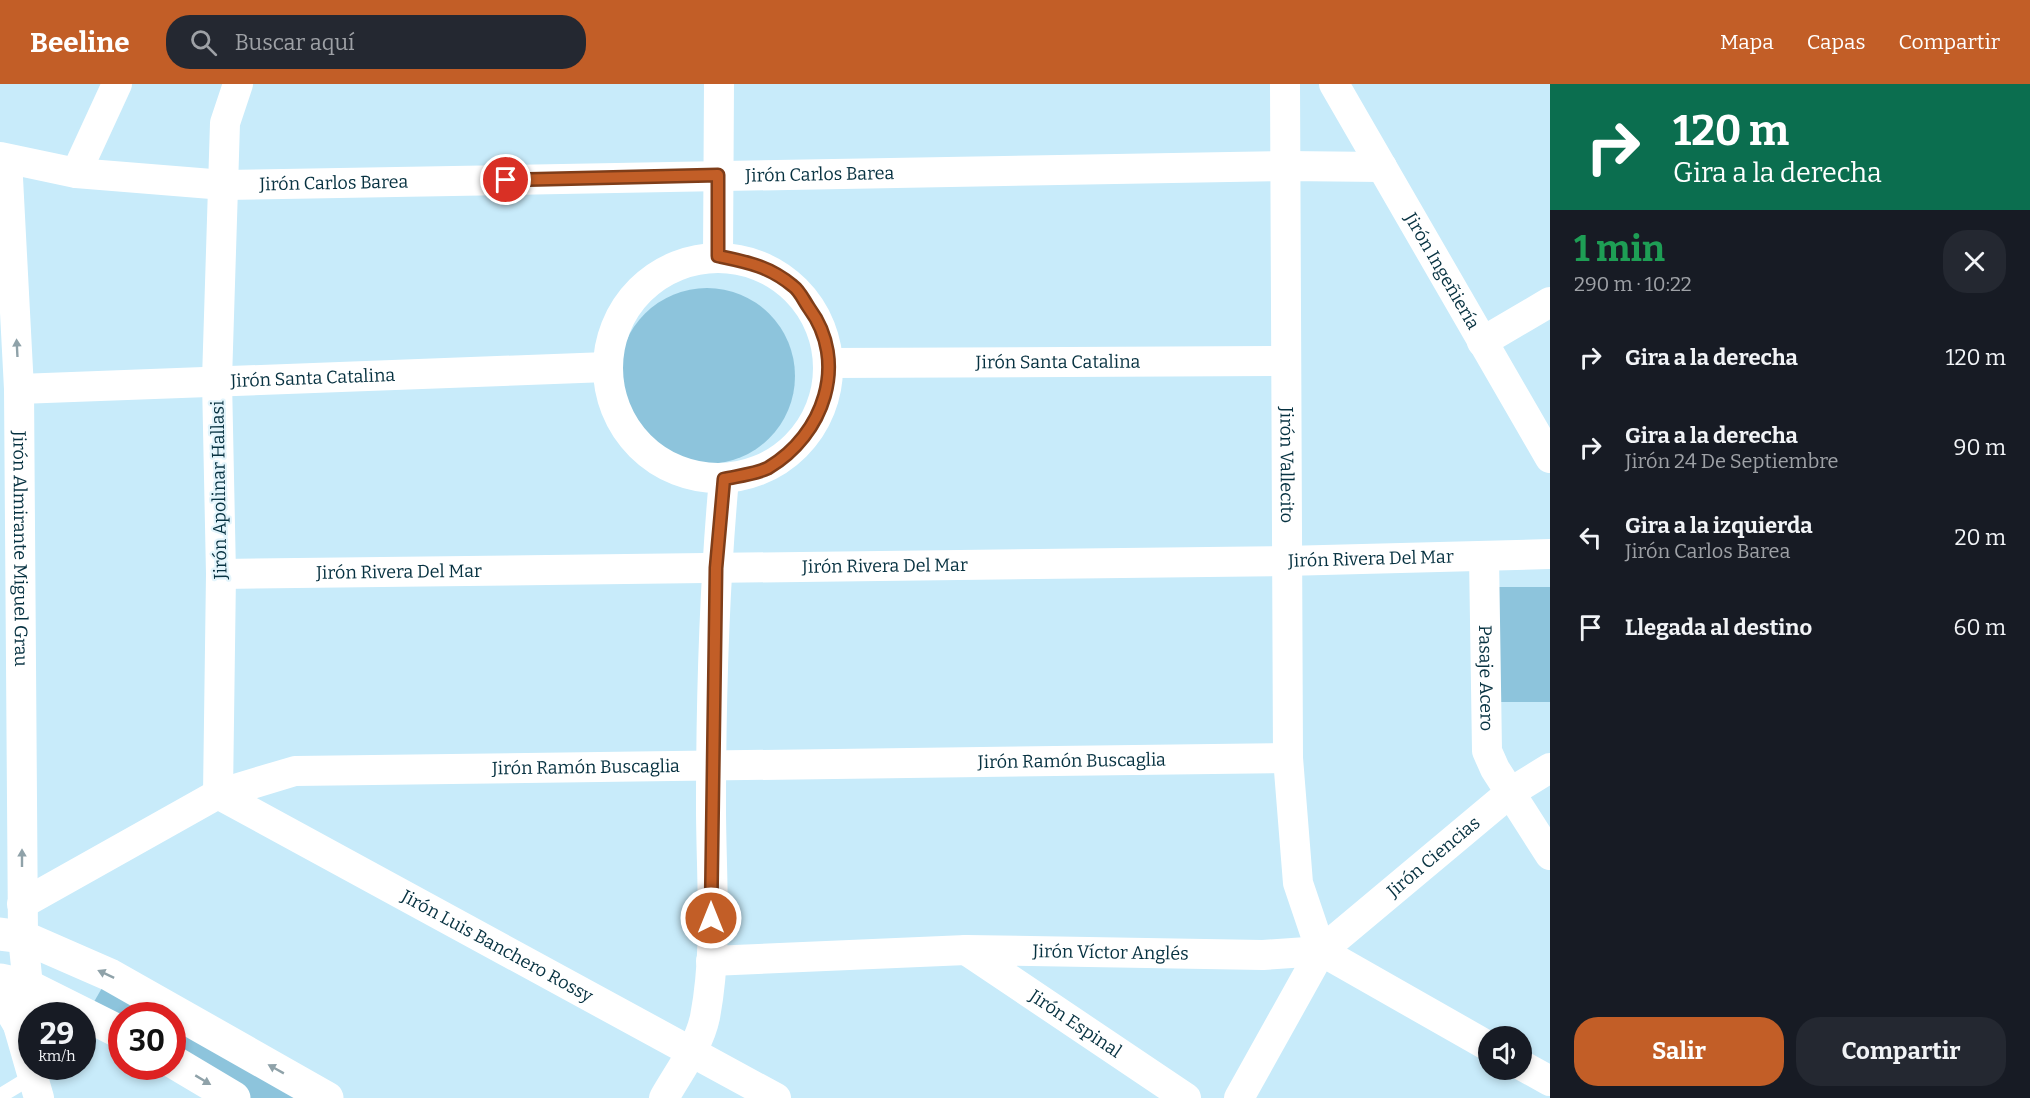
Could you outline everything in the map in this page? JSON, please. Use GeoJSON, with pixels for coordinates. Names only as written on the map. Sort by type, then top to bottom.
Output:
{"type":"FeatureCollection","features":[{"type":"Feature","properties":{"kind":"street"},"geometry":{"type":"LineString","coordinates":[[76,173],[117,84]]}},
{"type":"Feature","properties":{"kind":"street","name":"Jirón Apolinar Hallasi"},"geometry":{"type":"LineString","coordinates":[[218,794],[221,574],[218,380],[225,123],[238,84]]}},
{"type":"Feature","properties":{"kind":"street"},"geometry":{"type":"LineString","coordinates":[[718,256],[719,84]]}},
{"type":"Feature","properties":{"kind":"street","name":"Jirón Vallecito"},"geometry":{"type":"LineString","coordinates":[[1285,84],[1288,758],[1298,883],[1321,951]]}},
{"type":"Feature","properties":{"kind":"street","name":"Jirón Ingeñiería"},"geometry":{"type":"LineString","coordinates":[[1334,84],[1550,458]]}},
{"type":"Feature","properties":{"kind":"street","name":"Jirón Carlos Barea"},"geometry":{"type":"LineString","coordinates":[[4,158],[76,173],[224,185],[1286,166],[1382,167]]}},
{"type":"Feature","properties":{"kind":"street","name":"Jirón Almirante Miguel Grau"},"geometry":{"type":"LineString","coordinates":[[4,158],[19,389],[22,904],[11,936],[9,986]]}},
{"type":"Feature","properties":{"kind":"street"},"geometry":{"type":"LineString","coordinates":[[718,256],[759,264],[795,287],[819,321],[830,363],[823,406],[801,443],[766,469],[724,479],[688,475],[656,460],[649,454],[630,435],[613,403],[607,367],[615,324],[639,288],[675,264],[718,256]]}},
{"type":"Feature","properties":{"kind":"street"},"geometry":{"type":"LineString","coordinates":[[1482,342],[1550,302]]}},
{"type":"Feature","properties":{"kind":"street","name":"Jirón Santa Catalina"},"geometry":{"type":"LineString","coordinates":[[830,363],[1286,361]]}},
{"type":"Feature","properties":{"kind":"street","name":"Jirón Santa Catalina"},"geometry":{"type":"LineString","coordinates":[[19,389],[607,367]]}},
{"type":"Feature","properties":{"kind":"street"},"geometry":{"type":"LineString","coordinates":[[664,1098],[691,1051],[704,1018],[711,961],[711,765],[716,568],[724,479]]}},
{"type":"Feature","properties":{"kind":"street","name":"Jirón Rivera Del Mar"},"geometry":{"type":"LineString","coordinates":[[221,574],[1286,561],[1550,554]]}},
{"type":"Feature","properties":{"kind":"street","name":"Pasaje Acero"},"geometry":{"type":"LineString","coordinates":[[1484,556],[1487,751],[1495,769],[1550,855]]}},
{"type":"Feature","properties":{"kind":"street","name":"Jirón Ramón Buscaglia"},"geometry":{"type":"LineString","coordinates":[[22,904],[218,794],[295,771],[1288,758]]}},
{"type":"Feature","properties":{"kind":"street","name":"Jirón Ciencias"},"geometry":{"type":"LineString","coordinates":[[1321,951],[1511,792],[1550,768]]}},
{"type":"Feature","properties":{"kind":"street","name":"Jirón Luis Banchero Rossy"},"geometry":{"type":"LineString","coordinates":[[218,794],[776,1098]]}},
{"type":"Feature","properties":{"kind":"street"},"geometry":{"type":"LineString","coordinates":[[11,936],[110,975],[327,1098]]}},
{"type":"Feature","properties":{"kind":"street","name":"Jirón Víctor Anglés"},"geometry":{"type":"LineString","coordinates":[[711,961],[966,950],[1263,955],[1321,951]]}},
{"type":"Feature","properties":{"kind":"street","name":"Jirón Espinal"},"geometry":{"type":"LineString","coordinates":[[966,950],[1186,1098]]}},
{"type":"Feature","properties":{"kind":"street"},"geometry":{"type":"LineString","coordinates":[[1239,1098],[1321,951],[1478,1040]]}},
{"type":"Feature","properties":{"kind":"street"},"geometry":{"type":"LineString","coordinates":[[9,986],[36,1087]]}},
{"type":"Feature","properties":{"kind":"street"},"geometry":{"type":"LineString","coordinates":[[9,986],[108,1027]]}},
{"type":"Feature","properties":{"kind":"street"},"geometry":{"type":"LineString","coordinates":[[186,1069],[234,1098]]}},
{"type":"Feature","properties":{"kind":"street"},"geometry":{"type":"LineString","coordinates":[[1532,1071],[1550,1081]]}},
{"type":"Feature","properties":{"kind":"lane"},"geometry":{"type":"LineString","coordinates":[[0,1096],[36,1087]]}},
{"type":"Feature","properties":{"kind":"shaded area"},"geometry":{"type":"Polygon","coordinates":[[[707,288],[741,295],[756,303],[769,314],[780,327],[788,342],[795,376],[788,410],[780,425],[769,438],[756,449],[741,457],[707,464],[673,457],[658,449],[645,438],[634,425],[626,410],[619,376],[626,342],[634,327],[645,314],[658,303],[673,295],[707,288]]]}},
{"type":"Feature","properties":{"kind":"shaded area"},"geometry":{"type":"Polygon","coordinates":[[[1490,587],[1550,587],[1550,702],[1491,702],[1490,587]]]}},
{"type":"Feature","properties":{"kind":"shaded area"},"geometry":{"type":"Polygon","coordinates":[[[106,981],[143,1002],[108,1002],[108,1012],[96,1008],[96,1002],[94,1002],[106,981]]]}},
{"type":"Feature","properties":{"kind":"shaded area"},"geometry":{"type":"Polygon","coordinates":[[[186,1026],[311,1098],[249,1098],[186,1062],[186,1026]]]}},
{"type":"Feature","properties":{"kind":"route"},"geometry":{"type":"LineString","coordinates":[[506,180],[718,175],[718,256],[759,264],[795,287],[819,321],[830,363],[823,406],[801,443],[766,469],[724,479],[716,568],[711,765],[711,918]]}}]}
